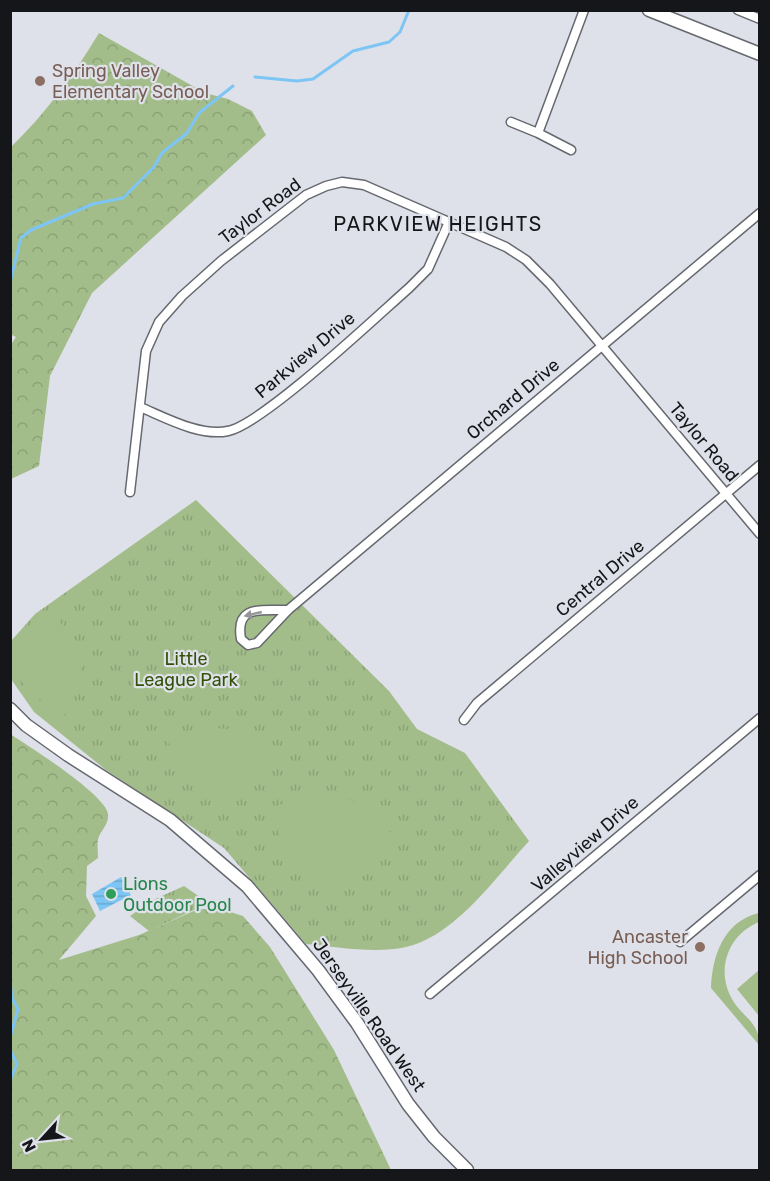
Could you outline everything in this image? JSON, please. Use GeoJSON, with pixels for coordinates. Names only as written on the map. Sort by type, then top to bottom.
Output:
{"type":"FeatureCollection","features":[{"type":"Feature","properties":{"kind":"main road"},"geometry":{"type":"LineString","coordinates":[[649,10],[759,54]]}},
{"type":"Feature","properties":{"kind":"main road","name":"Jerseyville Road West"},"geometry":{"type":"LineString","coordinates":[[10,709],[26,725],[68,755],[170,820],[247,886],[318,970],[357,1023],[408,1104],[434,1137],[467,1170]]}},
{"type":"Feature","properties":{"kind":"street"},"geometry":{"type":"LineString","coordinates":[[538,133],[584,10]]}},
{"type":"Feature","properties":{"kind":"street"},"geometry":{"type":"LineString","coordinates":[[738,10],[759,19]]}},
{"type":"Feature","properties":{"kind":"street"},"geometry":{"type":"LineString","coordinates":[[511,122],[571,150]]}},
{"type":"Feature","properties":{"kind":"street","name":"Taylor Road"},"geometry":{"type":"LineString","coordinates":[[130,492],[146,351],[159,322],[182,296],[221,261],[306,195],[342,182],[364,185],[506,247],[526,260],[550,284],[759,534]]}},
{"type":"Feature","properties":{"kind":"street","name":"Orchard Drive"},"geometry":{"type":"LineString","coordinates":[[288,610],[250,612],[243,616],[239,625],[242,639],[249,645],[257,643],[288,610],[759,213]]}},
{"type":"Feature","properties":{"kind":"street","name":"Parkview Drive"},"geometry":{"type":"LineString","coordinates":[[140,407],[201,429],[228,431],[251,420],[279,400],[409,288],[428,269],[449,222]]}},
{"type":"Feature","properties":{"kind":"street","name":"Central Drive"},"geometry":{"type":"LineString","coordinates":[[465,720],[477,703],[759,465]]}},
{"type":"Feature","properties":{"kind":"street","name":"Valleyview Drive"},"geometry":{"type":"LineString","coordinates":[[430,994],[759,718]]}},
{"type":"Feature","properties":{"kind":"street"},"geometry":{"type":"LineString","coordinates":[[680,942],[759,875]]}},
{"type":"Feature","properties":{"kind":"green space"},"geometry":{"type":"Polygon","coordinates":[[[99,33],[205,93],[228,99],[252,111],[266,135],[92,293],[50,376],[39,466],[11,479],[10,346],[16,337],[10,334],[11,147],[58,93],[99,33]]]}},
{"type":"Feature","properties":{"kind":"green space","name":"Little League Park"},"geometry":{"type":"Polygon","coordinates":[[[196,500],[389,691],[417,729],[465,753],[529,841],[474,903],[441,931],[424,941],[406,947],[381,950],[306,944],[224,848],[106,770],[34,712],[11,679],[11,641],[35,614],[196,500]]]}},
{"type":"Feature","properties":{"kind":"green space"},"geometry":{"type":"Polygon","coordinates":[[[56,616],[76,647],[81,665],[77,690],[61,719],[10,671],[11,661],[56,616]]]}},
{"type":"Feature","properties":{"kind":"green space"},"geometry":{"type":"Polygon","coordinates":[[[215,728],[240,730],[276,749],[223,802],[213,803],[166,739],[187,731],[215,728]]]}},
{"type":"Feature","properties":{"kind":"green space"},"geometry":{"type":"Polygon","coordinates":[[[10,734],[95,795],[108,814],[106,824],[98,839],[98,858],[87,866],[86,896],[96,916],[59,960],[139,935],[196,910],[218,908],[243,916],[270,947],[334,1050],[391,1170],[11,1170],[10,734]]]}},
{"type":"Feature","properties":{"kind":"green space"},"geometry":{"type":"Polygon","coordinates":[[[321,794],[343,798],[363,806],[387,827],[393,837],[322,890],[311,888],[294,862],[268,812],[293,799],[321,794]]]}},
{"type":"Feature","properties":{"kind":"green space"},"geometry":{"type":"Polygon","coordinates":[[[184,886],[200,897],[198,908],[149,931],[130,916],[153,900],[184,886]]]}},
{"type":"Feature","properties":{"kind":"green space"},"geometry":{"type":"Polygon","coordinates":[[[759,913],[759,922],[740,935],[733,944],[725,965],[725,976],[732,999],[757,1031],[759,1045],[711,988],[714,964],[722,942],[737,924],[759,913]]]}},
{"type":"Feature","properties":{"kind":"green space"},"geometry":{"type":"Polygon","coordinates":[[[759,970],[759,1016],[737,989],[759,970]]]}},
{"type":"Feature","properties":{"kind":"water","name":"Lions Outdoor Pool"},"geometry":{"type":"Polygon","coordinates":[[[121,877],[131,895],[100,911],[92,894],[121,877]]]}},
{"type":"Feature","properties":{"kind":"waterway"},"geometry":{"type":"LineString","coordinates":[[255,77],[297,81],[313,79],[353,51],[389,42],[400,32],[409,10]]}},
{"type":"Feature","properties":{"kind":"waterway"},"geometry":{"type":"LineString","coordinates":[[10,282],[21,238],[31,230],[93,204],[123,198],[154,167],[162,153],[187,133],[199,113],[233,86]]}},
{"type":"Feature","properties":{"kind":"waterway"},"geometry":{"type":"LineString","coordinates":[[10,981],[12,998],[18,1009],[10,1038]]}},
{"type":"Feature","properties":{"kind":"waterway"},"geometry":{"type":"LineString","coordinates":[[10,1050],[17,1064],[10,1080]]}},
{"type":"Feature","properties":{"kind":"place","name":"Spring Valley Elementary School"},"geometry":{"type":"Point","coordinates":[40,81]}},
{"type":"Feature","properties":{"kind":"place","name":"Lions Outdoor Pool"},"geometry":{"type":"Point","coordinates":[111,894]}},
{"type":"Feature","properties":{"kind":"place","name":"Ancaster High School"},"geometry":{"type":"Point","coordinates":[700,947]}},
{"type":"Feature","properties":{"kind":"district","name":"PARKVIEW HEIGHTS"},"geometry":{"type":"Point","coordinates":[438,224]}}]}
